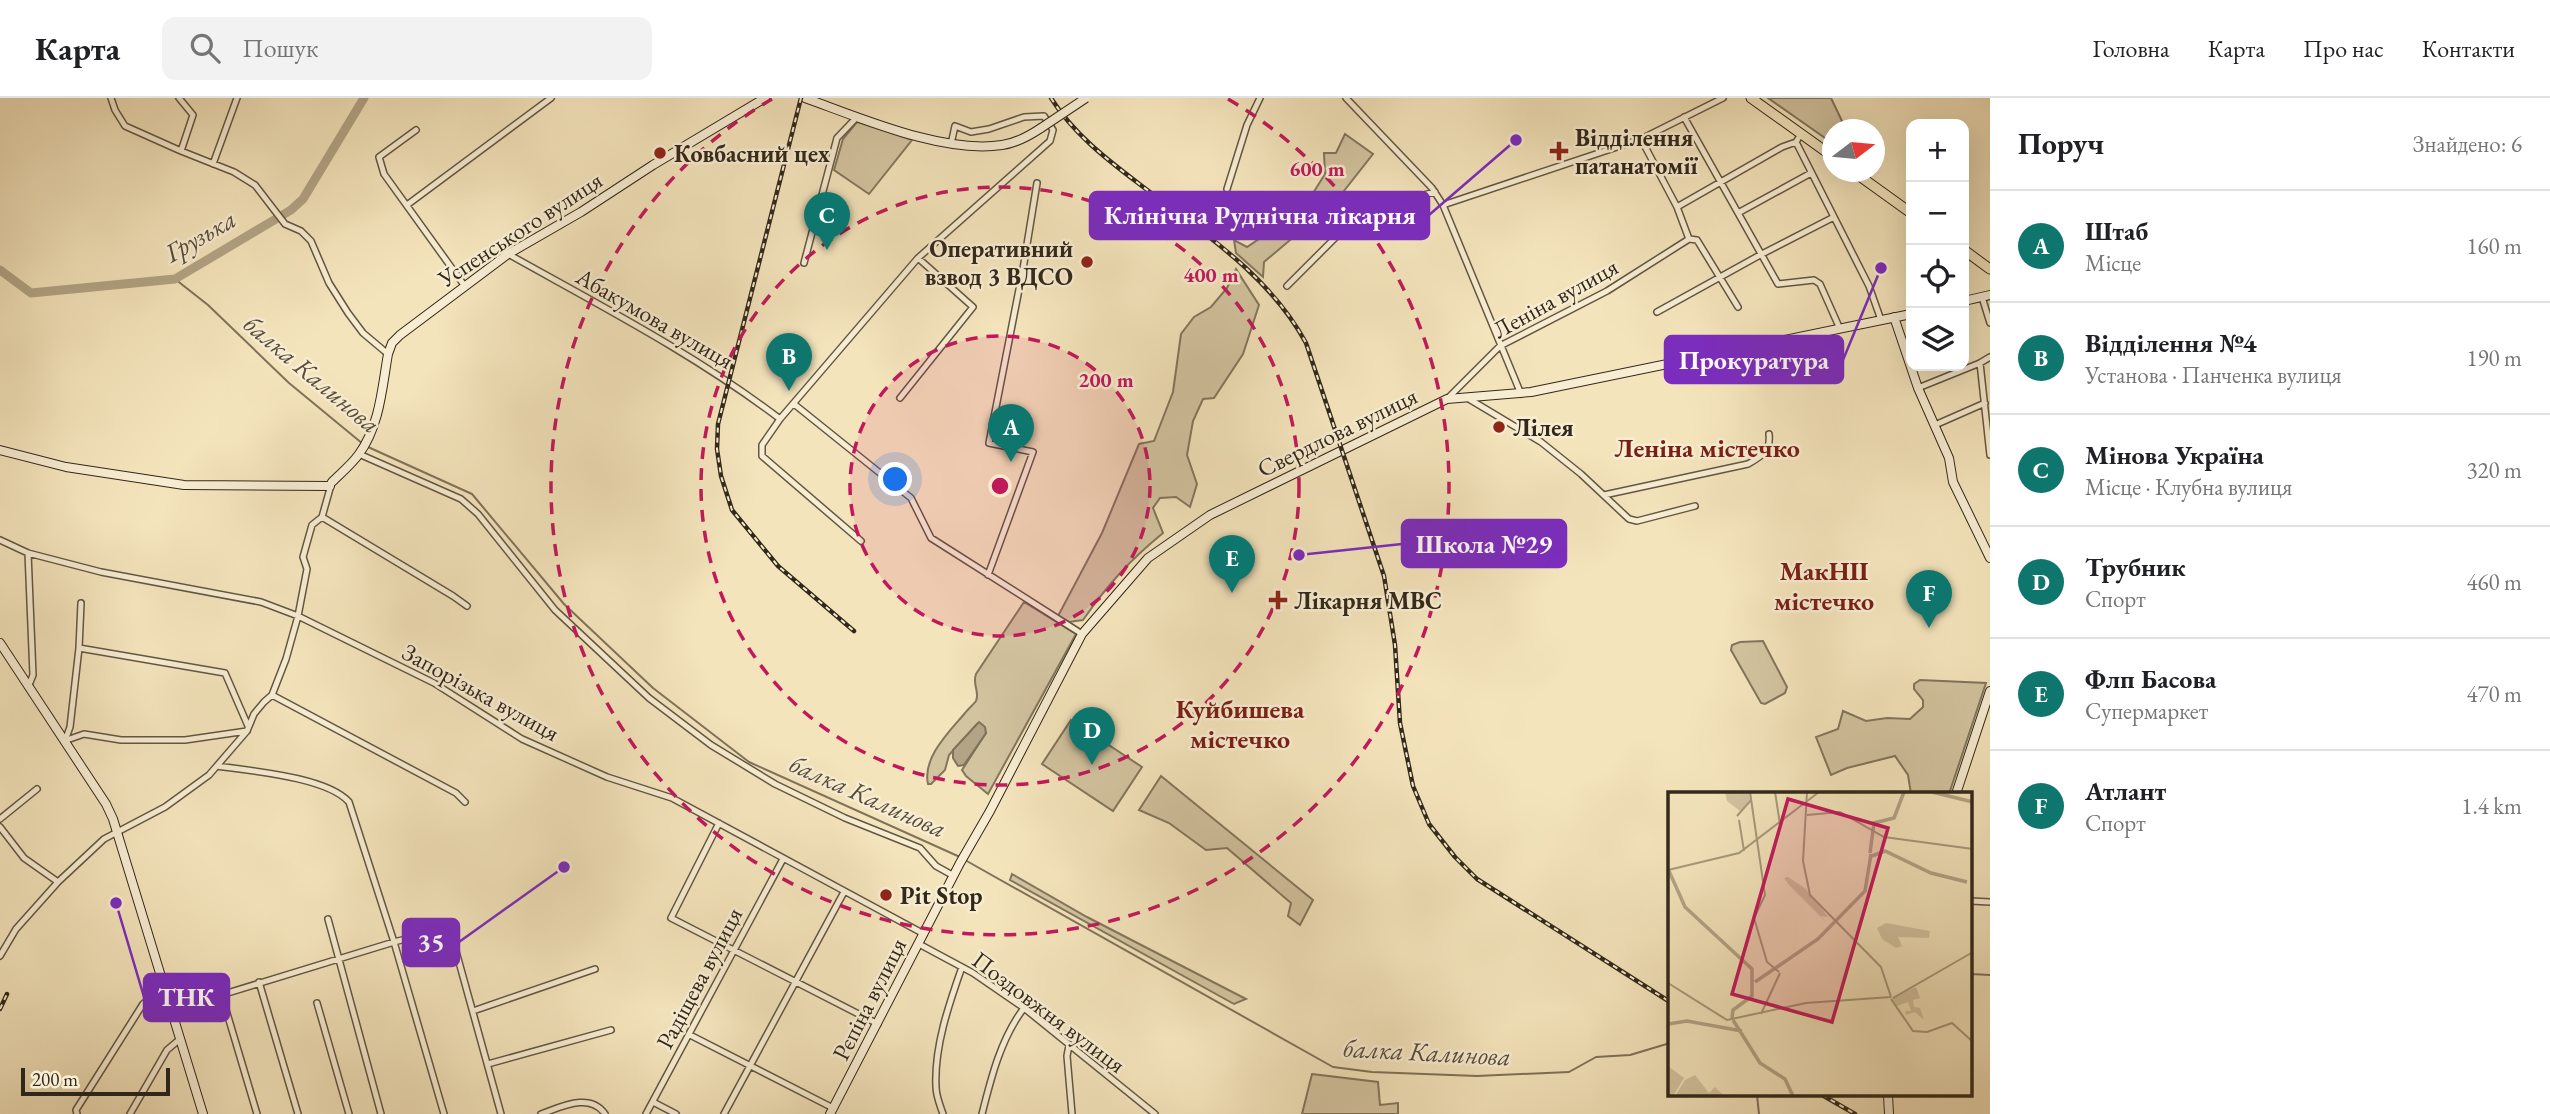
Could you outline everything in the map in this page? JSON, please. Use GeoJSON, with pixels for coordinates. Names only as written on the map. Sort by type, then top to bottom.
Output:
{"type":"FeatureCollection","features":[{"type":"Feature","properties":{"kind":"main road"},"geometry":{"type":"LineString","coordinates":[[1751,98],[1799,138],[1822,151]]}},
{"type":"Feature","properties":{"kind":"main road"},"geometry":{"type":"LineString","coordinates":[[1868,182],[1906,209]]}},
{"type":"Feature","properties":{"kind":"main road"},"geometry":{"type":"LineString","coordinates":[[1969,254],[1990,269]]}},
{"type":"Feature","properties":{"kind":"street"},"geometry":{"type":"LineString","coordinates":[[111,98],[125,126],[234,172],[256,185],[285,224],[301,231],[311,241],[329,283],[348,313],[371,341],[388,354]]}},
{"type":"Feature","properties":{"kind":"street"},"geometry":{"type":"LineString","coordinates":[[179,98],[192,115],[181,151]]}},
{"type":"Feature","properties":{"kind":"street"},"geometry":{"type":"LineString","coordinates":[[213,164],[237,98]]}},
{"type":"Feature","properties":{"kind":"street"},"geometry":{"type":"LineString","coordinates":[[407,205],[551,98]]}},
{"type":"Feature","properties":{"kind":"street","name":"Успенського вулиця"},"geometry":{"type":"LineString","coordinates":[[331,484],[359,454],[371,434],[376,423],[388,354],[392,343],[400,335],[508,254],[765,98]]}},
{"type":"Feature","properties":{"kind":"street"},"geometry":{"type":"LineString","coordinates":[[805,98],[857,117],[950,144],[1002,145],[1022,140],[1086,98]]}},
{"type":"Feature","properties":{"kind":"street"},"geometry":{"type":"LineString","coordinates":[[1227,189],[1250,116],[1260,98]]}},
{"type":"Feature","properties":{"kind":"street"},"geometry":{"type":"LineString","coordinates":[[1346,98],[1435,192],[1443,205],[1521,394]]}},
{"type":"Feature","properties":{"kind":"street"},"geometry":{"type":"LineString","coordinates":[[1443,205],[1607,148],[1641,139],[1723,98]]}},
{"type":"Feature","properties":{"kind":"street"},"geometry":{"type":"LineString","coordinates":[[861,541],[762,456],[762,445],[780,419],[918,258],[1050,141],[1054,130],[1044,116],[1024,117],[971,132],[955,127],[950,144]]}},
{"type":"Feature","properties":{"kind":"street"},"geometry":{"type":"LineString","coordinates":[[804,264],[837,138],[857,117]]}},
{"type":"Feature","properties":{"kind":"street"},"geometry":{"type":"LineString","coordinates":[[1684,117],[1778,284],[1814,280],[1820,284],[1840,329]]}},
{"type":"Feature","properties":{"kind":"street"},"geometry":{"type":"LineString","coordinates":[[416,130],[379,157],[384,174],[464,285]]}},
{"type":"Feature","properties":{"kind":"street"},"geometry":{"type":"LineString","coordinates":[[1677,207],[1799,138],[1811,173],[1869,286],[1881,320]]}},
{"type":"Feature","properties":{"kind":"street"},"geometry":{"type":"LineString","coordinates":[[1641,139],[1677,207],[1689,239],[1697,240],[1738,307]]}},
{"type":"Feature","properties":{"kind":"street"},"geometry":{"type":"LineString","coordinates":[[1738,213],[1811,173]]}},
{"type":"Feature","properties":{"kind":"street"},"geometry":{"type":"LineString","coordinates":[[988,575],[1032,452],[989,443],[1037,183]]}},
{"type":"Feature","properties":{"kind":"street"},"geometry":{"type":"LineString","coordinates":[[1287,286],[1337,236],[1408,199],[1435,192]]}},
{"type":"Feature","properties":{"kind":"street"},"geometry":{"type":"LineString","coordinates":[[1657,312],[1834,217]]}},
{"type":"Feature","properties":{"kind":"street","name":"Леніна вулиця"},"geometry":{"type":"LineString","coordinates":[[1447,399],[1500,346],[1607,291],[1689,239]]}},
{"type":"Feature","properties":{"kind":"street","name":"Абакумова вулиця"},"geometry":{"type":"LineString","coordinates":[[508,254],[695,359],[780,419]]}},
{"type":"Feature","properties":{"kind":"street"},"geometry":{"type":"LineString","coordinates":[[900,398],[973,307],[918,258]]}},
{"type":"Feature","properties":{"kind":"street"},"geometry":{"type":"LineString","coordinates":[[1986,296],[1990,323]]}},
{"type":"Feature","properties":{"kind":"street","name":"Свердлова вулиця"},"geometry":{"type":"LineString","coordinates":[[960,863],[1082,634],[1148,558],[1210,516],[1447,399],[1521,394],[1649,370],[1906,315]]}},
{"type":"Feature","properties":{"kind":"street"},"geometry":{"type":"LineString","coordinates":[[1894,317],[1918,388],[1949,458],[1953,482],[1990,558]]}},
{"type":"Feature","properties":{"kind":"street"},"geometry":{"type":"LineString","coordinates":[[1918,388],[1990,357]]}},
{"type":"Feature","properties":{"kind":"street"},"geometry":{"type":"LineString","coordinates":[[1980,363],[1990,455]]}},
{"type":"Feature","properties":{"kind":"street"},"geometry":{"type":"LineString","coordinates":[[1466,397],[1541,442],[1629,519],[1637,521],[1695,506]]}},
{"type":"Feature","properties":{"kind":"street"},"geometry":{"type":"LineString","coordinates":[[1935,425],[1984,403]]}},
{"type":"Feature","properties":{"kind":"street"},"geometry":{"type":"LineString","coordinates":[[794,404],[911,498],[931,538],[1082,634]]}},
{"type":"Feature","properties":{"kind":"street"},"geometry":{"type":"LineString","coordinates":[[1604,495],[1748,464],[1767,451],[1770,444],[1769,434]]}},
{"type":"Feature","properties":{"kind":"street"},"geometry":{"type":"LineString","coordinates":[[0,450],[66,467],[184,485],[331,484],[322,517],[312,525],[303,557],[307,569],[298,616],[272,695],[254,714],[248,729],[217,766],[166,807],[104,839],[58,882],[16,929],[0,956]]}},
{"type":"Feature","properties":{"kind":"street"},"geometry":{"type":"LineString","coordinates":[[359,454],[461,499],[478,514],[555,610],[649,698],[711,745],[775,784],[845,818],[919,848],[936,866],[954,876]]}},
{"type":"Feature","properties":{"kind":"street"},"geometry":{"type":"LineString","coordinates":[[322,517],[467,606]]}},
{"type":"Feature","properties":{"kind":"street","name":"Запорізька вулиця"},"geometry":{"type":"LineString","coordinates":[[0,540],[28,553],[101,572],[261,602],[298,616],[434,683],[522,739],[607,777],[672,798],[924,934]]}},
{"type":"Feature","properties":{"kind":"street"},"geometry":{"type":"LineString","coordinates":[[28,553],[33,675],[29,685]]}},
{"type":"Feature","properties":{"kind":"street"},"geometry":{"type":"LineString","coordinates":[[64,741],[70,727],[81,603]]}},
{"type":"Feature","properties":{"kind":"street"},"geometry":{"type":"LineString","coordinates":[[1,645],[106,804],[117,831],[203,1114]]}},
{"type":"Feature","properties":{"kind":"street"},"geometry":{"type":"LineString","coordinates":[[79,648],[225,673],[248,729]]}},
{"type":"Feature","properties":{"kind":"street"},"geometry":{"type":"LineString","coordinates":[[1957,792],[1990,691]]}},
{"type":"Feature","properties":{"kind":"street"},"geometry":{"type":"LineString","coordinates":[[272,695],[456,793],[465,802]]}},
{"type":"Feature","properties":{"kind":"street"},"geometry":{"type":"LineString","coordinates":[[64,741],[84,734],[121,740],[185,740],[248,729]]}},
{"type":"Feature","properties":{"kind":"street"},"geometry":{"type":"LineString","coordinates":[[217,766],[315,784],[338,792],[349,802],[394,942],[444,1114]]}},
{"type":"Feature","properties":{"kind":"street"},"geometry":{"type":"LineString","coordinates":[[0,818],[37,789]]}},
{"type":"Feature","properties":{"kind":"street"},"geometry":{"type":"LineString","coordinates":[[719,823],[671,918],[878,1024]]}},
{"type":"Feature","properties":{"kind":"street"},"geometry":{"type":"LineString","coordinates":[[0,827],[24,858],[58,882]]}},
{"type":"Feature","properties":{"kind":"street","name":"Радіщева вулиця"},"geometry":{"type":"LineString","coordinates":[[646,1114],[783,859]]}},
{"type":"Feature","properties":{"kind":"street","name":"Рєпіна вулиця"},"geometry":{"type":"LineString","coordinates":[[832,1111],[960,863]]}},
{"type":"Feature","properties":{"kind":"street"},"geometry":{"type":"LineString","coordinates":[[724,1114],[844,892]]}},
{"type":"Feature","properties":{"kind":"street"},"geometry":{"type":"LineString","coordinates":[[1972,901],[1990,902]]}},
{"type":"Feature","properties":{"kind":"street"},"geometry":{"type":"LineString","coordinates":[[328,919],[381,1114]]}},
{"type":"Feature","properties":{"kind":"street"},"geometry":{"type":"LineString","coordinates":[[172,1010],[394,942],[441,932],[454,944],[501,1114]]}},
{"type":"Feature","properties":{"kind":"street","name":"Поздовжня вулиця"},"geometry":{"type":"LineString","coordinates":[[919,944],[962,967],[1024,1008],[1155,1114]]}},
{"type":"Feature","properties":{"kind":"street"},"geometry":{"type":"LineString","coordinates":[[943,1114],[936,1090],[937,1066],[948,1007],[962,967]]}},
{"type":"Feature","properties":{"kind":"street"},"geometry":{"type":"LineString","coordinates":[[473,1011],[595,969]]}},
{"type":"Feature","properties":{"kind":"street"},"geometry":{"type":"LineString","coordinates":[[259,982],[298,1114]]}},
{"type":"Feature","properties":{"kind":"street"},"geometry":{"type":"LineString","coordinates":[[77,1114],[76,1110],[142,1004],[166,991]]}},
{"type":"Feature","properties":{"kind":"street"},"geometry":{"type":"LineString","coordinates":[[221,993],[257,1114]]}},
{"type":"Feature","properties":{"kind":"street"},"geometry":{"type":"LineString","coordinates":[[317,1003],[349,1114]]}},
{"type":"Feature","properties":{"kind":"street"},"geometry":{"type":"LineString","coordinates":[[982,1114],[991,1080],[1013,1023],[1024,1008]]}},
{"type":"Feature","properties":{"kind":"street"},"geometry":{"type":"LineString","coordinates":[[488,1064],[611,1030]]}},
{"type":"Feature","properties":{"kind":"street"},"geometry":{"type":"LineString","coordinates":[[690,1035],[832,1111]]}},
{"type":"Feature","properties":{"kind":"street"},"geometry":{"type":"LineString","coordinates":[[130,1114],[167,1050],[180,1039]]}},
{"type":"Feature","properties":{"kind":"street"},"geometry":{"type":"LineString","coordinates":[[1069,1045],[1067,1056],[1072,1114]]}},
{"type":"Feature","properties":{"kind":"street"},"geometry":{"type":"LineString","coordinates":[[1888,1098],[1889,1114]]}},
{"type":"Feature","properties":{"kind":"street"},"geometry":{"type":"LineString","coordinates":[[541,1114],[580,1102],[598,1106],[605,1114]]}},
{"type":"Feature","properties":{"kind":"street"},"geometry":{"type":"LineString","coordinates":[[653,1102],[676,1114]]}},
{"type":"Feature","properties":{"kind":"shaded area"},"geometry":{"type":"Polygon","coordinates":[[[1768,98],[1831,98],[1841,119],[1822,119],[1822,136],[1768,98]]]}},
{"type":"Feature","properties":{"kind":"shaded area"},"geometry":{"type":"Polygon","coordinates":[[[857,122],[912,140],[869,194],[834,170],[843,139],[857,122]]]}},
{"type":"Feature","properties":{"kind":"shaded area"},"geometry":{"type":"Polygon","coordinates":[[[1345,134],[1373,154],[1321,220],[1296,235],[1264,262],[1263,277],[1236,253],[1234,240],[1247,247],[1265,235],[1278,233],[1294,219],[1325,174],[1324,153],[1336,153],[1345,134]]]}},
{"type":"Feature","properties":{"kind":"shaded area"},"geometry":{"type":"Polygon","coordinates":[[[1236,269],[1259,305],[1243,354],[1214,398],[1203,399],[1193,421],[1187,455],[1197,484],[1190,507],[1176,497],[1160,498],[1153,508],[1163,533],[1120,573],[1083,620],[1069,622],[1058,616],[1102,533],[1139,444],[1154,441],[1173,392],[1181,334],[1194,317],[1211,307],[1227,288],[1236,269]]]}},
{"type":"Feature","properties":{"kind":"shaded area"},"geometry":{"type":"Polygon","coordinates":[[[1024,602],[1076,634],[988,794],[962,770],[986,733],[977,724],[949,755],[945,770],[928,784],[927,774],[933,755],[976,701],[976,674],[1024,602]]]}},
{"type":"Feature","properties":{"kind":"shaded area"},"geometry":{"type":"Polygon","coordinates":[[[1763,641],[1787,687],[1785,693],[1765,704],[1761,703],[1731,650],[1732,645],[1740,642],[1763,641]]]}},
{"type":"Feature","properties":{"kind":"shaded area"},"geometry":{"type":"Polygon","coordinates":[[[1920,680],[1986,683],[1950,792],[1911,792],[1908,775],[1895,756],[1847,768],[1831,775],[1816,737],[1838,729],[1843,711],[1866,721],[1910,719],[1923,707],[1923,700],[1914,689],[1914,684],[1920,680]]]}},
{"type":"Feature","properties":{"kind":"shaded area"},"geometry":{"type":"Polygon","coordinates":[[[1071,720],[1142,767],[1113,811],[1042,764],[1071,720]]]}},
{"type":"Feature","properties":{"kind":"shaded area"},"geometry":{"type":"Polygon","coordinates":[[[979,722],[985,727],[986,733],[964,765],[958,766],[953,758],[953,750],[979,722]]]}},
{"type":"Feature","properties":{"kind":"shaded area"},"geometry":{"type":"Polygon","coordinates":[[[1161,776],[1313,900],[1300,925],[1288,916],[1291,903],[1227,848],[1206,850],[1169,823],[1139,810],[1161,776]]]}},
{"type":"Feature","properties":{"kind":"shaded area"},"geometry":{"type":"Polygon","coordinates":[[[1012,874],[1087,917],[1246,999],[1234,1004],[1010,880],[1012,874]]]}},
{"type":"Feature","properties":{"kind":"shaded area"},"geometry":{"type":"Polygon","coordinates":[[[1312,1074],[1378,1082],[1380,1105],[1398,1103],[1398,1114],[1302,1114],[1312,1074]]]}},
{"type":"Feature","properties":{"kind":"waterway","name":"Грузька"},"geometry":{"type":"LineString","coordinates":[[0,270],[31,293],[175,279],[291,210],[303,199],[364,98]]}},
{"type":"Feature","properties":{"kind":"waterway","name":"балка Калинова"},"geometry":{"type":"LineString","coordinates":[[175,279],[208,305],[289,383],[363,444]]}},
{"type":"Feature","properties":{"kind":"waterway","name":"балка Калинова"},"geometry":{"type":"LineString","coordinates":[[368,447],[472,494],[564,604],[653,688],[749,762],[960,857]]}},
{"type":"Feature","properties":{"kind":"waterway","name":"балка Калинова"},"geometry":{"type":"LineString","coordinates":[[965,860],[1333,1067],[1372,1072],[1477,1076],[1569,1072],[1596,1057],[1630,1055],[1668,1044]]}},
{"type":"Feature","properties":{"kind":"waterway","name":"балка Калинова"},"geometry":{"type":"LineString","coordinates":[[1972,974],[1990,975]]}},
{"type":"Feature","properties":{"kind":"waterway"},"geometry":{"type":"LineString","coordinates":[[1757,1096],[1759,1114]]}},
{"type":"Feature","properties":{"kind":"railway"},"geometry":{"type":"LineString","coordinates":[[801,98],[718,424],[717,449],[721,476],[732,510],[778,566],[854,631]]}},
{"type":"Feature","properties":{"kind":"railway"},"geometry":{"type":"LineString","coordinates":[[1051,98],[1079,134],[1253,274],[1291,318],[1306,343],[1384,576],[1395,645],[1400,723],[1413,786],[1429,824],[1455,857],[1477,879],[1668,1001]]}},
{"type":"Feature","properties":{"kind":"railway"},"geometry":{"type":"LineString","coordinates":[[0,1009],[7,994]]}},
{"type":"Feature","properties":{"kind":"railway"},"geometry":{"type":"LineString","coordinates":[[1824,1096],[1855,1114]]}},
{"type":"Feature","properties":{"kind":"place","name":"Клінічна Руднічна лікарня"},"geometry":{"type":"Point","coordinates":[1516,140]}},
{"type":"Feature","properties":{"kind":"place","name":"Відділення патанатомії"},"geometry":{"type":"Point","coordinates":[1559,151]}},
{"type":"Feature","properties":{"kind":"place","name":"Ковбасний цех"},"geometry":{"type":"Point","coordinates":[660,153]}},
{"type":"Feature","properties":{"kind":"place","name":"Мінова Україна"},"geometry":{"type":"Point","coordinates":[827,250]}},
{"type":"Feature","properties":{"kind":"place","name":"Оперативний взвод 3 ВДСО"},"geometry":{"type":"Point","coordinates":[1087,262]}},
{"type":"Feature","properties":{"kind":"place","name":"Прокуратура"},"geometry":{"type":"Point","coordinates":[1881,268]}},
{"type":"Feature","properties":{"kind":"place","name":"Відділення №4"},"geometry":{"type":"Point","coordinates":[789,391]}},
{"type":"Feature","properties":{"kind":"place","name":"Лілея"},"geometry":{"type":"Point","coordinates":[1499,427]}},
{"type":"Feature","properties":{"kind":"place","name":"Штаб"},"geometry":{"type":"Point","coordinates":[1011,462]}},
{"type":"Feature","properties":{"kind":"place","name":"Школа №29"},"geometry":{"type":"Point","coordinates":[1299,555]}},
{"type":"Feature","properties":{"kind":"place","name":"Флп Басова"},"geometry":{"type":"Point","coordinates":[1232,593]}},
{"type":"Feature","properties":{"kind":"place","name":"Лікарня МВС"},"geometry":{"type":"Point","coordinates":[1278,600]}},
{"type":"Feature","properties":{"kind":"place","name":"Атлант"},"geometry":{"type":"Point","coordinates":[1929,628]}},
{"type":"Feature","properties":{"kind":"place","name":"Трубник"},"geometry":{"type":"Point","coordinates":[1092,765]}},
{"type":"Feature","properties":{"kind":"place","name":"35"},"geometry":{"type":"Point","coordinates":[564,867]}},
{"type":"Feature","properties":{"kind":"place","name":"Pit Stop"},"geometry":{"type":"Point","coordinates":[886,895]}},
{"type":"Feature","properties":{"kind":"place","name":"ТНК"},"geometry":{"type":"Point","coordinates":[116,903]}},
{"type":"Feature","properties":{"kind":"district","name":"Леніна містечко"},"geometry":{"type":"Point","coordinates":[1707,448]}},
{"type":"Feature","properties":{"kind":"district","name":"МакНІІ містечко"},"geometry":{"type":"Point","coordinates":[1824,586]}},
{"type":"Feature","properties":{"kind":"district","name":"Куйбишева містечко"},"geometry":{"type":"Point","coordinates":[1240,724]}}]}
